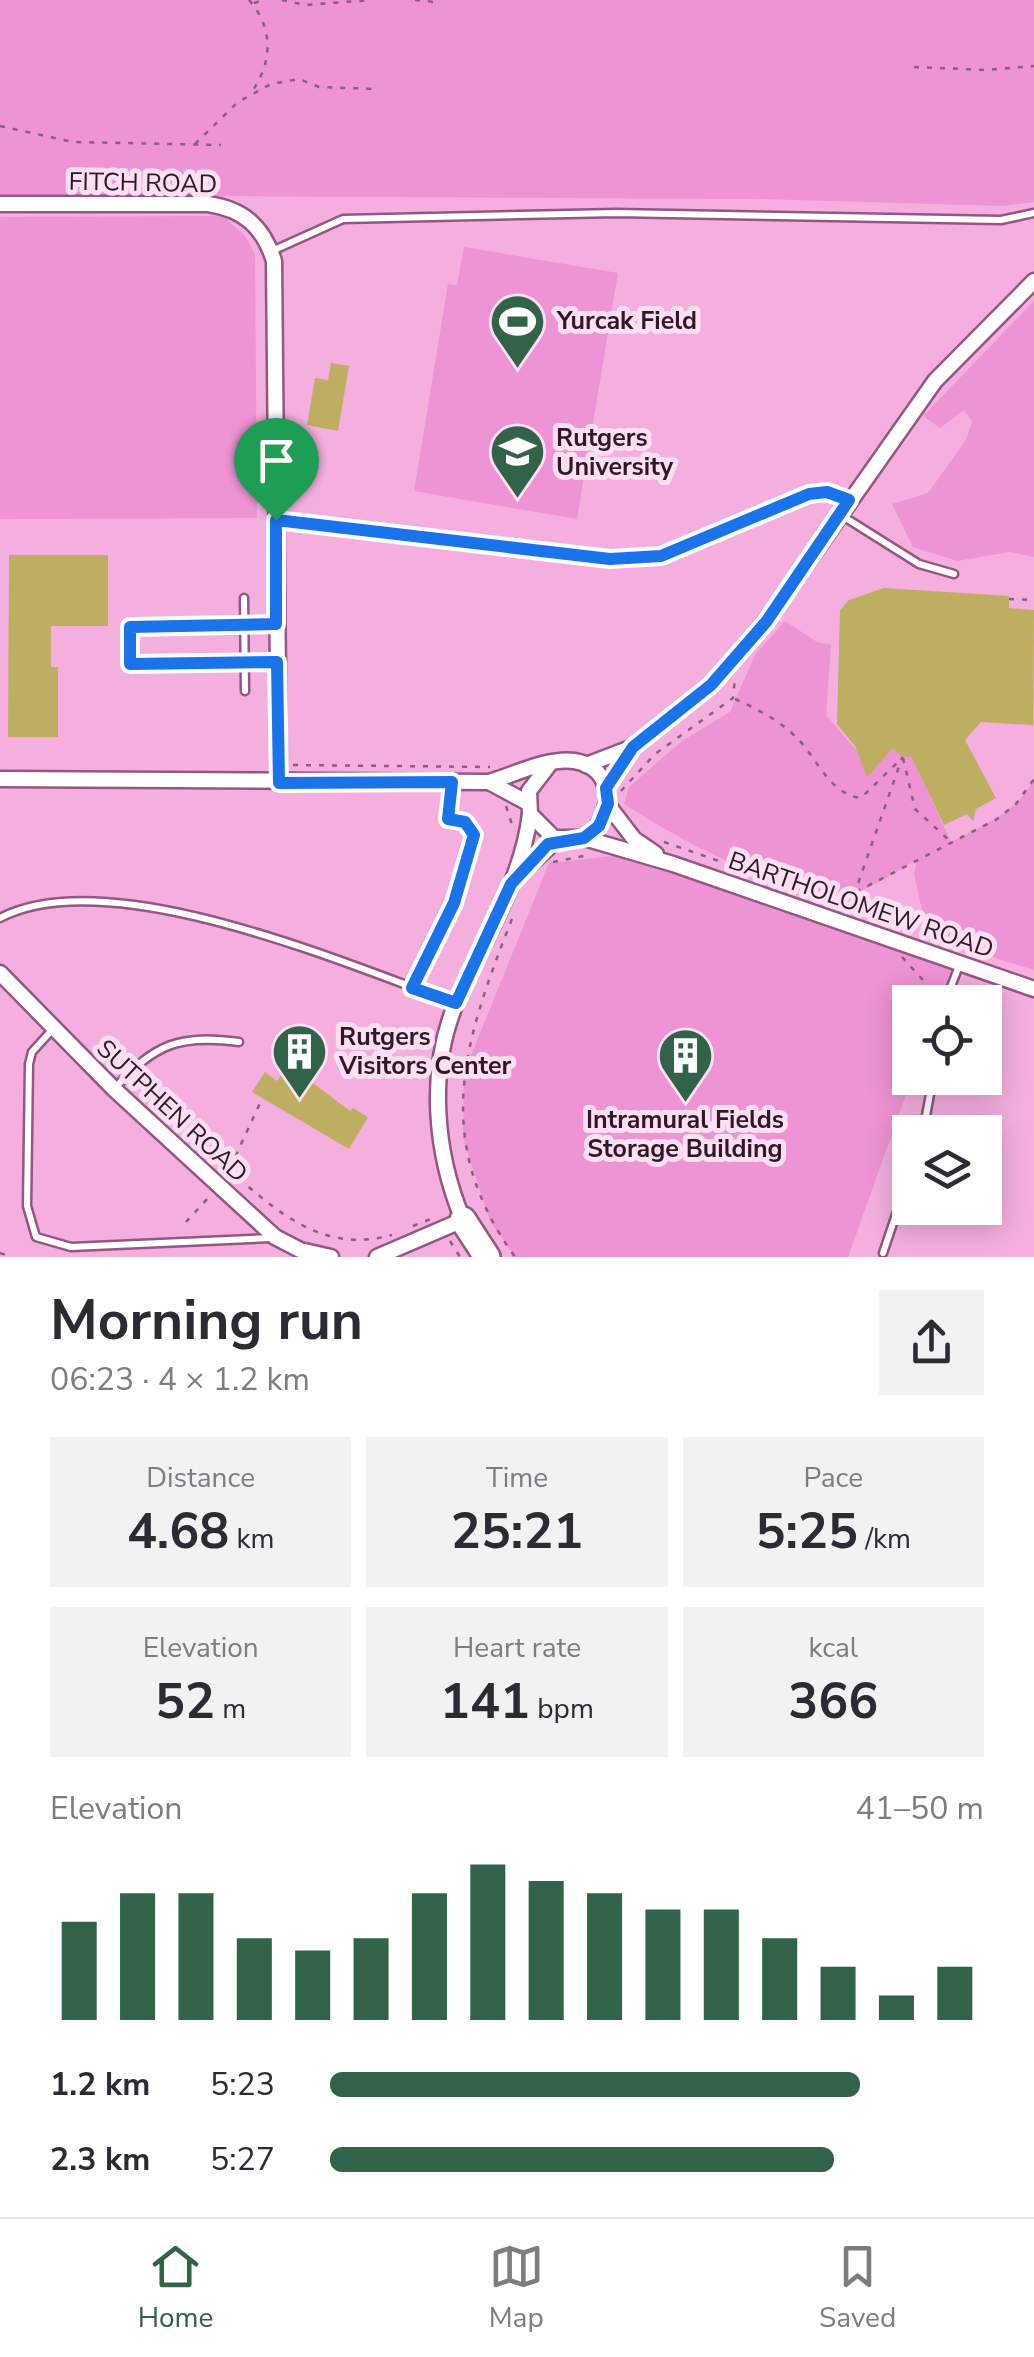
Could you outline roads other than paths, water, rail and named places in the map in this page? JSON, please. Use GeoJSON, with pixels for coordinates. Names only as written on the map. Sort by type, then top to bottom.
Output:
{"type":"FeatureCollection","features":[{"type":"Feature","properties":{"kind":"highway"},"geometry":{"type":"LineString","coordinates":[[463,1220],[487,1257]]}},
{"type":"Feature","properties":{"kind":"street","name":"FITCH ROAD"},"geometry":{"type":"LineString","coordinates":[[0,204],[208,204],[234,208],[256,226],[271,251]]}},
{"type":"Feature","properties":{"kind":"street"},"geometry":{"type":"LineString","coordinates":[[271,251],[279,783]]}},
{"type":"Feature","properties":{"kind":"street"},"geometry":{"type":"LineString","coordinates":[[586,765],[633,747],[711,685],[766,622],[936,382],[1034,281]]}},
{"type":"Feature","properties":{"kind":"street"},"geometry":{"type":"LineString","coordinates":[[511,884],[534,856],[558,840],[584,838],[599,826],[633,747]]}},
{"type":"Feature","properties":{"kind":"street"},"geometry":{"type":"LineString","coordinates":[[0,779],[489,782],[574,761],[586,765],[611,797]]}},
{"type":"Feature","properties":{"kind":"street"},"geometry":{"type":"LineString","coordinates":[[377,1257],[403,1250],[463,1220],[448,1178],[438,1118],[442,1062],[456,1003],[511,884],[533,781],[549,765]]}},
{"type":"Feature","properties":{"kind":"street"},"geometry":{"type":"LineString","coordinates":[[489,782],[529,808],[543,832],[558,840]]}},
{"type":"Feature","properties":{"kind":"street","name":"BARTHOLOMEW ROAD"},"geometry":{"type":"LineString","coordinates":[[611,797],[634,839],[674,864]]}},
{"type":"Feature","properties":{"kind":"street","name":"BARTHOLOMEW ROAD"},"geometry":{"type":"LineString","coordinates":[[584,838],[674,864],[1034,989]]}},
{"type":"Feature","properties":{"kind":"street","name":"SUTPHEN ROAD"},"geometry":{"type":"LineString","coordinates":[[0,973],[114,1089],[275,1237],[300,1250],[330,1257]]}},
{"type":"Feature","properties":{"kind":"lane"},"geometry":{"type":"LineString","coordinates":[[271,251],[342,219],[616,213],[1002,220],[1034,213]]}},
{"type":"Feature","properties":{"kind":"lane"},"geometry":{"type":"LineString","coordinates":[[276,520],[610,559],[661,556],[809,494],[827,492],[849,500]]}},
{"type":"Feature","properties":{"kind":"lane"},"geometry":{"type":"LineString","coordinates":[[840,514],[919,564],[954,574]]}},
{"type":"Feature","properties":{"kind":"lane"},"geometry":{"type":"LineString","coordinates":[[244,598],[245,691]]}},
{"type":"Feature","properties":{"kind":"lane"},"geometry":{"type":"LineString","coordinates":[[276,624],[130,627],[130,664],[277,662]]}},
{"type":"Feature","properties":{"kind":"lane"},"geometry":{"type":"LineString","coordinates":[[412,988],[454,903],[474,835],[465,822],[448,819],[452,782]]}},
{"type":"Feature","properties":{"kind":"lane"},"geometry":{"type":"LineString","coordinates":[[0,918],[68,902],[164,908],[225,922],[456,1003]]}},
{"type":"Feature","properties":{"kind":"lane"},"geometry":{"type":"LineString","coordinates":[[952,985],[960,963]]}},
{"type":"Feature","properties":{"kind":"lane"},"geometry":{"type":"LineString","coordinates":[[53,1029],[32,1052],[29,1064],[27,1206],[36,1237],[71,1247],[275,1237]]}},
{"type":"Feature","properties":{"kind":"lane"},"geometry":{"type":"LineString","coordinates":[[114,1089],[160,1048],[204,1038],[239,1042]]}},
{"type":"Feature","properties":{"kind":"lane"},"geometry":{"type":"LineString","coordinates":[[884,1252],[893,1225]]}},
{"type":"Feature","properties":{"kind":"place","name":"Yurcak Field"},"geometry":{"type":"Point","coordinates":[518,370]}},
{"type":"Feature","properties":{"kind":"place","name":"Rutgers University"},"geometry":{"type":"Point","coordinates":[517,501]}},
{"type":"Feature","properties":{"kind":"place","name":"Rutgers Visitors Center"},"geometry":{"type":"Point","coordinates":[300,1100]}},
{"type":"Feature","properties":{"kind":"place","name":"Intramural Fields Storage Building"},"geometry":{"type":"Point","coordinates":[685,1105]}}]}
